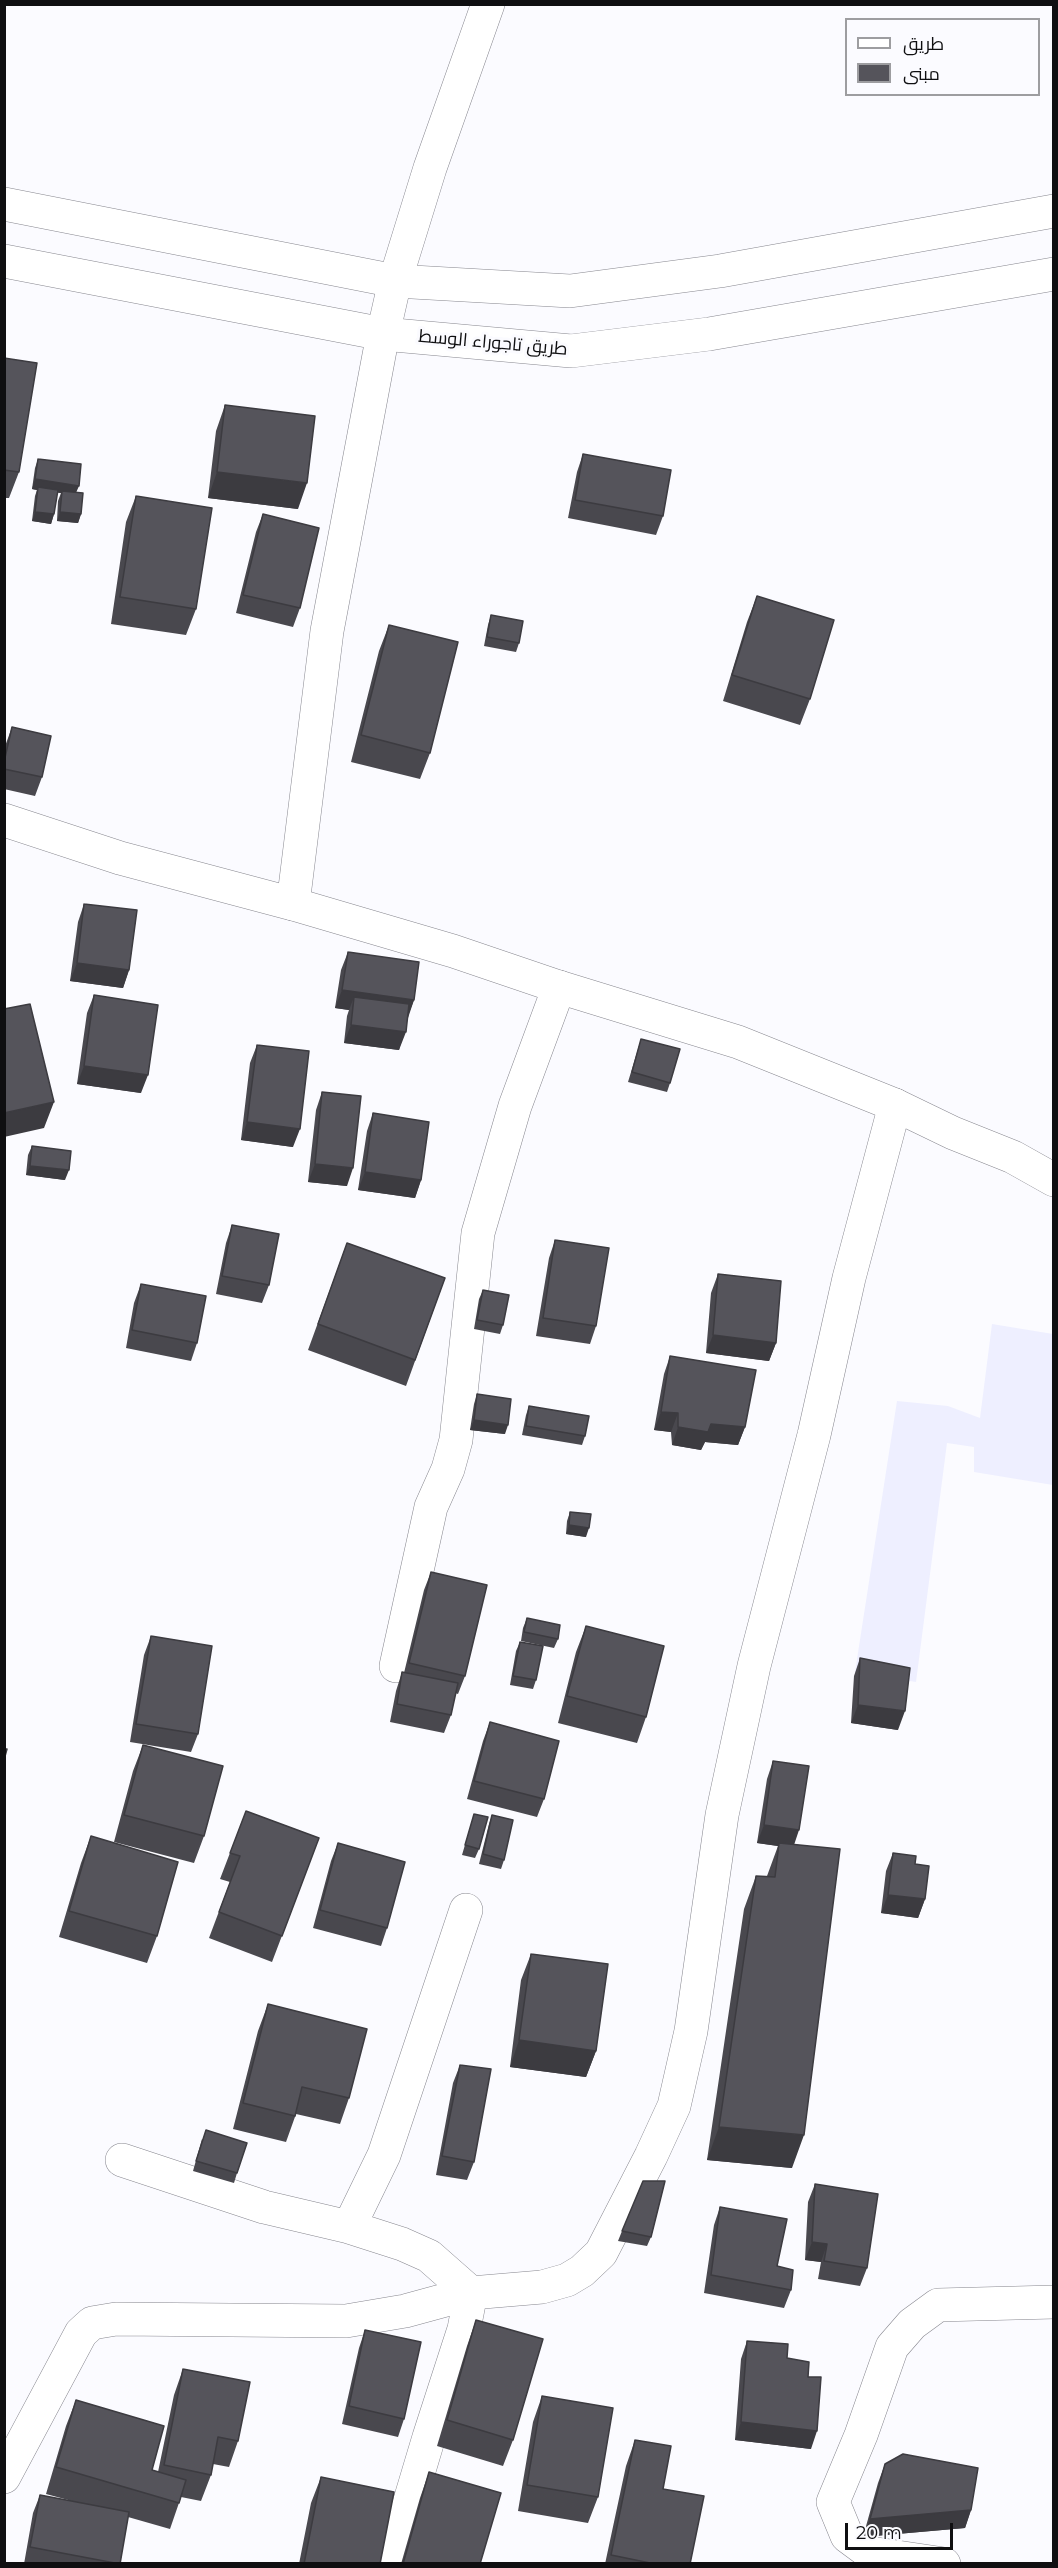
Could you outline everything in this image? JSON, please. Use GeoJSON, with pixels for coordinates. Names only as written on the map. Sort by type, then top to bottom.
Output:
{"type":"FeatureCollection","features":[{"type":"Feature","properties":{"kind":"street"},"geometry":{"type":"LineString","coordinates":[[293,904],[327,631],[383,334],[395,281],[430,168],[488,4]]}},
{"type":"Feature","properties":{"kind":"street"},"geometry":{"type":"LineString","coordinates":[[4,204],[395,281],[570,291],[720,271],[1053,211]]}},
{"type":"Feature","properties":{"kind":"street","name":"طريق تاجوراء الوسط"},"geometry":{"type":"LineString","coordinates":[[4,261],[383,334],[571,351],[709,334],[1053,274]]}},
{"type":"Feature","properties":{"kind":"street"},"geometry":{"type":"LineString","coordinates":[[4,820],[120,858],[293,904],[453,951],[559,987],[738,1042],[895,1105],[953,1133],[1013,1157],[1053,1180]]}},
{"type":"Feature","properties":{"kind":"street"},"geometry":{"type":"LineString","coordinates":[[396,1666],[431,1507],[448,1469],[456,1440],[478,1233],[515,1106],[559,987]]}},
{"type":"Feature","properties":{"kind":"street"},"geometry":{"type":"LineString","coordinates":[[4,2477],[81,2333],[92,2323],[140,2318],[346,2321],[405,2311],[471,2293],[542,2287],[567,2280],[582,2271],[602,2253],[674,2106],[691,2031],[722,1815],[754,1666],[814,1435],[849,1278],[895,1105]]}},
{"type":"Feature","properties":{"kind":"street"},"geometry":{"type":"LineString","coordinates":[[349,2227],[384,2155],[466,1910]]}},
{"type":"Feature","properties":{"kind":"street"},"geometry":{"type":"LineString","coordinates":[[122,2160],[264,2207],[349,2227],[402,2244],[429,2256],[471,2293]]}},
{"type":"Feature","properties":{"kind":"street"},"geometry":{"type":"LineString","coordinates":[[391,2564],[464,2329],[471,2293]]}},
{"type":"Feature","properties":{"kind":"street"},"geometry":{"type":"LineString","coordinates":[[944,2564],[870,2553],[848,2536],[833,2502],[861,2435],[892,2347],[912,2324],[938,2305],[1053,2302]]}},
{"type":"Feature","properties":{"kind":"shaded area"},"geometry":{"type":"Polygon","coordinates":[[[992,1324],[1053,1334],[1053,1485],[974,1472],[974,1447],[947,1443],[916,1682],[855,1672],[897,1401],[948,1406],[980,1418],[992,1324]]]}},
{"type":"Feature","properties":{"kind":"building"},"geometry":{"type":"Polygon","coordinates":[[[4,358],[37,363],[19,472],[4,470],[4,358]]]}},
{"type":"Feature","properties":{"kind":"building"},"geometry":{"type":"Polygon","coordinates":[[[225,405],[315,416],[307,483],[217,472],[225,405]]]}},
{"type":"Feature","properties":{"kind":"building"},"geometry":{"type":"Polygon","coordinates":[[[583,454],[671,470],[663,516],[575,500],[583,454]]]}},
{"type":"Feature","properties":{"kind":"building"},"geometry":{"type":"Polygon","coordinates":[[[38,459],[81,464],[79,486],[35,479],[38,459]]]}},
{"type":"Feature","properties":{"kind":"building"},"geometry":{"type":"Polygon","coordinates":[[[38,487],[58,490],[54,514],[35,512],[38,487]]]}},
{"type":"Feature","properties":{"kind":"building"},"geometry":{"type":"Polygon","coordinates":[[[62,491],[83,493],[81,514],[60,512],[62,491]]]}},
{"type":"Feature","properties":{"kind":"building"},"geometry":{"type":"Polygon","coordinates":[[[136,496],[212,508],[196,609],[120,597],[136,496]]]}},
{"type":"Feature","properties":{"kind":"building"},"geometry":{"type":"Polygon","coordinates":[[[263,514],[319,528],[300,608],[243,595],[263,514]]]}},
{"type":"Feature","properties":{"kind":"building"},"geometry":{"type":"Polygon","coordinates":[[[757,596],[834,620],[810,699],[732,675],[757,596]]]}},
{"type":"Feature","properties":{"kind":"building"},"geometry":{"type":"Polygon","coordinates":[[[491,615],[523,621],[519,643],[487,637],[491,615]]]}},
{"type":"Feature","properties":{"kind":"building"},"geometry":{"type":"Polygon","coordinates":[[[389,625],[458,642],[430,753],[361,735],[389,625]]]}},
{"type":"Feature","properties":{"kind":"building"},"geometry":{"type":"Polygon","coordinates":[[[12,727],[51,736],[42,777],[4,769],[12,727]]]}},
{"type":"Feature","properties":{"kind":"building"},"geometry":{"type":"Polygon","coordinates":[[[84,904],[137,910],[129,970],[77,963],[84,904]]]}},
{"type":"Feature","properties":{"kind":"building"},"geometry":{"type":"Polygon","coordinates":[[[348,952],[419,962],[414,1000],[342,990],[348,952]]]}},
{"type":"Feature","properties":{"kind":"building"},"geometry":{"type":"Polygon","coordinates":[[[94,995],[158,1005],[148,1075],[84,1066],[94,995]]]}},
{"type":"Feature","properties":{"kind":"building"},"geometry":{"type":"Polygon","coordinates":[[[354,997],[409,1004],[406,1032],[351,1025],[354,997]]]}},
{"type":"Feature","properties":{"kind":"building"},"geometry":{"type":"Polygon","coordinates":[[[30,1004],[54,1102],[4,1113],[4,1009],[30,1004]]]}},
{"type":"Feature","properties":{"kind":"building"},"geometry":{"type":"Polygon","coordinates":[[[641,1039],[680,1049],[670,1083],[632,1072],[641,1039]]]}},
{"type":"Feature","properties":{"kind":"building"},"geometry":{"type":"Polygon","coordinates":[[[257,1045],[309,1051],[300,1129],[247,1122],[257,1045]]]}},
{"type":"Feature","properties":{"kind":"building"},"geometry":{"type":"Polygon","coordinates":[[[322,1092],[361,1096],[353,1168],[315,1164],[322,1092]]]}},
{"type":"Feature","properties":{"kind":"building"},"geometry":{"type":"Polygon","coordinates":[[[373,1113],[429,1122],[421,1180],[365,1172],[373,1113]]]}},
{"type":"Feature","properties":{"kind":"building"},"geometry":{"type":"Polygon","coordinates":[[[32,1146],[71,1151],[69,1170],[30,1166],[32,1146]]]}},
{"type":"Feature","properties":{"kind":"building"},"geometry":{"type":"Polygon","coordinates":[[[232,1225],[279,1234],[269,1285],[222,1276],[232,1225]]]}},
{"type":"Feature","properties":{"kind":"building"},"geometry":{"type":"Polygon","coordinates":[[[555,1240],[609,1248],[596,1326],[543,1318],[555,1240]]]}},
{"type":"Feature","properties":{"kind":"building"},"geometry":{"type":"Polygon","coordinates":[[[347,1243],[445,1278],[415,1360],[318,1324],[347,1243]]]}},
{"type":"Feature","properties":{"kind":"building"},"geometry":{"type":"Polygon","coordinates":[[[718,1274],[781,1281],[776,1343],[713,1335],[718,1274]]]}},
{"type":"Feature","properties":{"kind":"building"},"geometry":{"type":"Polygon","coordinates":[[[141,1284],[206,1296],[197,1343],[132,1330],[141,1284]]]}},
{"type":"Feature","properties":{"kind":"building"},"geometry":{"type":"Polygon","coordinates":[[[483,1290],[509,1295],[503,1325],[477,1320],[483,1290]]]}},
{"type":"Feature","properties":{"kind":"building"},"geometry":{"type":"Polygon","coordinates":[[[670,1356],[756,1370],[745,1427],[711,1424],[708,1432],[678,1427],[678,1413],[661,1412],[670,1356]]]}},
{"type":"Feature","properties":{"kind":"building"},"geometry":{"type":"Polygon","coordinates":[[[477,1394],[511,1399],[508,1425],[474,1420],[477,1394]]]}},
{"type":"Feature","properties":{"kind":"building"},"geometry":{"type":"Polygon","coordinates":[[[529,1406],[589,1416],[585,1436],[526,1426],[529,1406]]]}},
{"type":"Feature","properties":{"kind":"building"},"geometry":{"type":"Polygon","coordinates":[[[570,1512],[591,1514],[589,1528],[569,1525],[570,1512]]]}},
{"type":"Feature","properties":{"kind":"building"},"geometry":{"type":"Polygon","coordinates":[[[431,1572],[487,1585],[465,1676],[409,1663],[431,1572]]]}},
{"type":"Feature","properties":{"kind":"building"},"geometry":{"type":"Polygon","coordinates":[[[527,1618],[560,1625],[558,1639],[524,1632],[527,1618]]]}},
{"type":"Feature","properties":{"kind":"building"},"geometry":{"type":"Polygon","coordinates":[[[586,1626],[664,1646],[646,1717],[567,1696],[586,1626]]]}},
{"type":"Feature","properties":{"kind":"building"},"geometry":{"type":"Polygon","coordinates":[[[151,1636],[212,1646],[198,1734],[136,1724],[151,1636]]]}},
{"type":"Feature","properties":{"kind":"building"},"geometry":{"type":"Polygon","coordinates":[[[520,1642],[543,1646],[536,1680],[513,1676],[520,1642]]]}},
{"type":"Feature","properties":{"kind":"building"},"geometry":{"type":"Polygon","coordinates":[[[860,1658],[910,1668],[905,1711],[858,1705],[860,1658]]]}},
{"type":"Feature","properties":{"kind":"building"},"geometry":{"type":"Polygon","coordinates":[[[402,1672],[458,1683],[451,1715],[397,1704],[402,1672]]]}},
{"type":"Feature","properties":{"kind":"building"},"geometry":{"type":"Polygon","coordinates":[[[490,1722],[559,1741],[544,1799],[474,1781],[490,1722]]]}},
{"type":"Feature","properties":{"kind":"building"},"geometry":{"type":"Polygon","coordinates":[[[143,1745],[223,1766],[204,1836],[124,1815],[143,1745]]]}},
{"type":"Feature","properties":{"kind":"building"},"geometry":{"type":"Polygon","coordinates":[[[773,1761],[809,1766],[799,1830],[764,1825],[773,1761]]]}},
{"type":"Feature","properties":{"kind":"building"},"geometry":{"type":"Polygon","coordinates":[[[246,1811],[319,1838],[282,1936],[219,1912],[240,1856],[230,1853],[246,1811]]]}},
{"type":"Feature","properties":{"kind":"building"},"geometry":{"type":"Polygon","coordinates":[[[474,1814],[488,1817],[479,1849],[465,1845],[474,1814]]]}},
{"type":"Feature","properties":{"kind":"building"},"geometry":{"type":"Polygon","coordinates":[[[492,1815],[513,1820],[504,1860],[483,1854],[492,1815]]]}},
{"type":"Feature","properties":{"kind":"building"},"geometry":{"type":"Polygon","coordinates":[[[91,1836],[178,1862],[157,1936],[69,1911],[91,1836]]]}},
{"type":"Feature","properties":{"kind":"building"},"geometry":{"type":"Polygon","coordinates":[[[338,1843],[405,1862],[387,1928],[320,1910],[338,1843]]]}},
{"type":"Feature","properties":{"kind":"building"},"geometry":{"type":"Polygon","coordinates":[[[779,1843],[840,1849],[804,2135],[719,2127],[756,1876],[775,1877],[779,1843]]]}},
{"type":"Feature","properties":{"kind":"building"},"geometry":{"type":"Polygon","coordinates":[[[893,1853],[916,1856],[915,1864],[929,1866],[925,1899],[888,1895],[893,1853]]]}},
{"type":"Feature","properties":{"kind":"building"},"geometry":{"type":"Polygon","coordinates":[[[531,1954],[608,1964],[596,2051],[519,2040],[531,1954]]]}},
{"type":"Feature","properties":{"kind":"building"},"geometry":{"type":"Polygon","coordinates":[[[268,2004],[367,2029],[349,2098],[302,2087],[295,2116],[243,2103],[268,2004]]]}},
{"type":"Feature","properties":{"kind":"building"},"geometry":{"type":"Polygon","coordinates":[[[460,2065],[491,2069],[474,2162],[442,2156],[460,2065]]]}},
{"type":"Feature","properties":{"kind":"building"},"geometry":{"type":"Polygon","coordinates":[[[206,2130],[247,2143],[237,2173],[196,2161],[206,2130]]]}},
{"type":"Feature","properties":{"kind":"building"},"geometry":{"type":"Polygon","coordinates":[[[643,2181],[665,2181],[651,2237],[622,2231],[643,2181]]]}},
{"type":"Feature","properties":{"kind":"building"},"geometry":{"type":"Polygon","coordinates":[[[815,2184],[878,2194],[867,2268],[824,2261],[827,2244],[812,2242],[815,2184]]]}},
{"type":"Feature","properties":{"kind":"building"},"geometry":{"type":"Polygon","coordinates":[[[720,2207],[787,2219],[777,2266],[793,2270],[791,2290],[711,2275],[720,2207]]]}},
{"type":"Feature","properties":{"kind":"building"},"geometry":{"type":"Polygon","coordinates":[[[476,2320],[543,2339],[513,2440],[447,2420],[476,2320]]]}},
{"type":"Feature","properties":{"kind":"building"},"geometry":{"type":"Polygon","coordinates":[[[365,2330],[421,2342],[404,2419],[349,2406],[365,2330]]]}},
{"type":"Feature","properties":{"kind":"building"},"geometry":{"type":"Polygon","coordinates":[[[747,2341],[788,2344],[787,2358],[809,2362],[808,2377],[821,2377],[817,2431],[741,2422],[747,2341]]]}},
{"type":"Feature","properties":{"kind":"building"},"geometry":{"type":"Polygon","coordinates":[[[183,2369],[250,2382],[238,2441],[218,2437],[211,2475],[164,2465],[183,2369]]]}},
{"type":"Feature","properties":{"kind":"building"},"geometry":{"type":"Polygon","coordinates":[[[542,2396],[613,2408],[598,2497],[527,2485],[542,2396]]]}},
{"type":"Feature","properties":{"kind":"building"},"geometry":{"type":"Polygon","coordinates":[[[76,2400],[164,2426],[152,2470],[186,2480],[179,2503],[56,2467],[76,2400]]]}},
{"type":"Feature","properties":{"kind":"building"},"geometry":{"type":"Polygon","coordinates":[[[635,2440],[671,2446],[663,2489],[704,2496],[690,2564],[655,2564],[611,2555],[635,2440]]]}},
{"type":"Feature","properties":{"kind":"building"},"geometry":{"type":"Polygon","coordinates":[[[903,2454],[978,2468],[971,2510],[870,2519],[885,2464],[903,2454]]]}},
{"type":"Feature","properties":{"kind":"building"},"geometry":{"type":"Polygon","coordinates":[[[429,2472],[501,2493],[480,2564],[403,2564],[429,2472]]]}},
{"type":"Feature","properties":{"kind":"building"},"geometry":{"type":"Polygon","coordinates":[[[321,2477],[394,2492],[380,2564],[304,2564],[321,2477]]]}},
{"type":"Feature","properties":{"kind":"building"},"geometry":{"type":"Polygon","coordinates":[[[40,2495],[129,2512],[120,2564],[30,2547],[40,2495]]]}}]}
